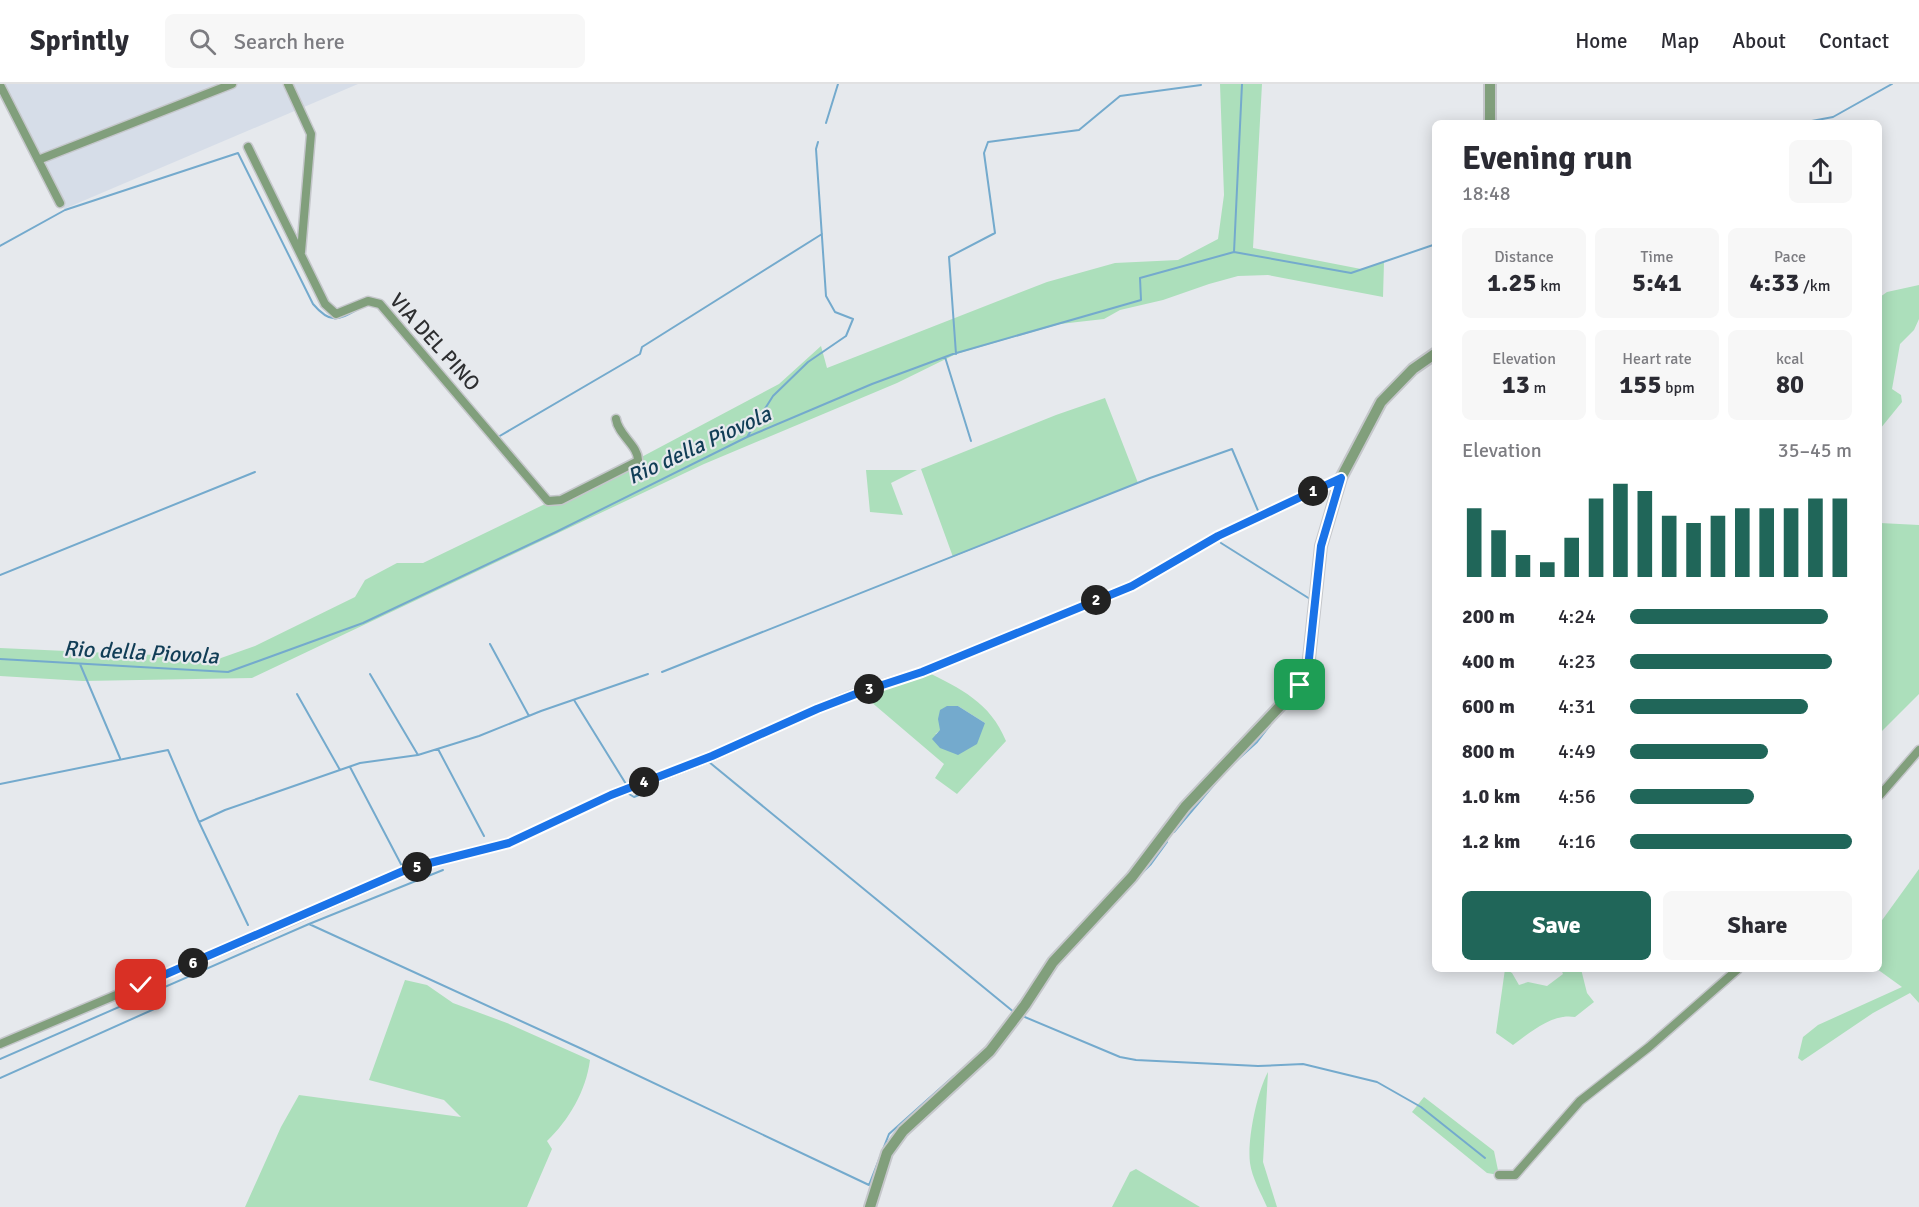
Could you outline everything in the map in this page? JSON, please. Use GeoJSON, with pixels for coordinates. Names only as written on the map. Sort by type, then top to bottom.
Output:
{"type":"FeatureCollection","features":[{"type":"Feature","properties":{"kind":"street"},"geometry":{"type":"LineString","coordinates":[[38,160],[232,84]]}},
{"type":"Feature","properties":{"kind":"street"},"geometry":{"type":"LineString","coordinates":[[288,84],[311,134],[301,255]]}},
{"type":"Feature","properties":{"kind":"street"},"geometry":{"type":"LineString","coordinates":[[1490,84],[1491,120]]}},
{"type":"Feature","properties":{"kind":"street"},"geometry":{"type":"LineString","coordinates":[[0,85],[60,203]]}},
{"type":"Feature","properties":{"kind":"street","name":"VIA DEL PINO"},"geometry":{"type":"LineString","coordinates":[[248,147],[325,304],[336,314],[368,301],[380,304],[548,501],[561,500],[638,461],[639,458],[635,451],[616,427],[615,419]]}},
{"type":"Feature","properties":{"kind":"street"},"geometry":{"type":"LineString","coordinates":[[870,1207],[887,1153],[903,1131],[990,1051],[1053,962],[1132,877],[1185,807],[1300,685],[1308,668],[1321,546],[1341,478],[1381,402],[1413,369],[1432,356]]}},
{"type":"Feature","properties":{"kind":"street"},"geometry":{"type":"LineString","coordinates":[[0,1044],[405,871],[509,843],[611,795],[712,756],[817,709],[922,672],[1132,586],[1218,536],[1341,478]]}},
{"type":"Feature","properties":{"kind":"street"},"geometry":{"type":"LineString","coordinates":[[1882,793],[1919,750]]}},
{"type":"Feature","properties":{"kind":"street"},"geometry":{"type":"LineString","coordinates":[[1499,1175],[1515,1175],[1580,1101],[1649,1047],[1735,972]]}},
{"type":"Feature","properties":{"kind":"shaded area"},"geometry":{"type":"Polygon","coordinates":[[[4,84],[358,84],[64,209],[4,84]]]}},
{"type":"Feature","properties":{"kind":"green space"},"geometry":{"type":"Polygon","coordinates":[[[1220,84],[1262,84],[1253,248],[1361,269],[1384,262],[1383,297],[1268,275],[1238,276],[1163,300],[1120,310],[1104,319],[1060,324],[956,354],[897,383],[704,464],[252,678],[83,681],[0,676],[0,648],[221,658],[255,646],[355,597],[365,580],[397,563],[423,563],[634,461],[779,384],[821,346],[827,368],[1047,282],[1115,263],[1178,260],[1218,239],[1224,195],[1220,84]]]}},
{"type":"Feature","properties":{"kind":"green space"},"geometry":{"type":"Polygon","coordinates":[[[1919,285],[1919,319],[1914,330],[1900,344],[1892,389],[1901,395],[1902,402],[1882,427],[1882,296],[1887,292],[1919,285]]]}},
{"type":"Feature","properties":{"kind":"green space"},"geometry":{"type":"Polygon","coordinates":[[[1105,398],[1138,483],[953,557],[921,469],[1105,398]]]}},
{"type":"Feature","properties":{"kind":"green space"},"geometry":{"type":"Polygon","coordinates":[[[866,470],[917,470],[891,483],[903,515],[870,512],[866,470]]]}},
{"type":"Feature","properties":{"kind":"green space"},"geometry":{"type":"Polygon","coordinates":[[[1882,523],[1919,525],[1919,694],[1882,731],[1882,523]]]}},
{"type":"Feature","properties":{"kind":"green space"},"geometry":{"type":"Polygon","coordinates":[[[925,671],[951,684],[983,706],[992,716],[1006,741],[957,794],[935,778],[944,764],[861,691],[925,671]],[[958,706],[940,727],[940,731],[935,734],[985,723],[958,706]]]}},
{"type":"Feature","properties":{"kind":"green space"},"geometry":{"type":"Polygon","coordinates":[[[1919,869],[1919,1003],[1910,993],[1873,1013],[1802,1061],[1798,1058],[1803,1037],[1818,1025],[1902,987],[1881,972],[1882,920],[1919,869]]]}},
{"type":"Feature","properties":{"kind":"green space"},"geometry":{"type":"Polygon","coordinates":[[[1505,972],[1512,973],[1519,985],[1528,982],[1547,986],[1563,974],[1562,972],[1582,972],[1587,993],[1594,1002],[1575,1017],[1550,1021],[1534,1029],[1513,1045],[1496,1033],[1505,972]]]}},
{"type":"Feature","properties":{"kind":"green space"},"geometry":{"type":"Polygon","coordinates":[[[405,980],[427,985],[453,1003],[507,1023],[590,1060],[585,1083],[575,1104],[547,1141],[552,1149],[527,1207],[245,1207],[281,1127],[299,1095],[461,1117],[444,1100],[369,1080],[405,980]]]}},
{"type":"Feature","properties":{"kind":"green space"},"geometry":{"type":"Polygon","coordinates":[[[1268,1072],[1263,1162],[1277,1207],[1267,1207],[1251,1169],[1249,1153],[1254,1116],[1260,1091],[1268,1072]]]}},
{"type":"Feature","properties":{"kind":"green space"},"geometry":{"type":"Polygon","coordinates":[[[1424,1097],[1494,1151],[1499,1175],[1487,1173],[1412,1112],[1424,1097]]]}},
{"type":"Feature","properties":{"kind":"green space"},"geometry":{"type":"Polygon","coordinates":[[[1136,1169],[1200,1207],[1112,1207],[1130,1172],[1136,1169]]]}},
{"type":"Feature","properties":{"kind":"water"},"geometry":{"type":"Polygon","coordinates":[[[947,706],[958,706],[985,723],[977,744],[958,755],[940,748],[932,739],[940,730],[938,719],[940,710],[947,706]]]}},
{"type":"Feature","properties":{"kind":"waterway"},"geometry":{"type":"LineString","coordinates":[[826,123],[838,84]]}},
{"type":"Feature","properties":{"kind":"waterway","name":"Rio della Piovola"},"geometry":{"type":"LineString","coordinates":[[1234,252],[1242,84]]}},
{"type":"Feature","properties":{"kind":"waterway"},"geometry":{"type":"LineString","coordinates":[[1817,120],[1833,117],[1892,84]]}},
{"type":"Feature","properties":{"kind":"waterway"},"geometry":{"type":"LineString","coordinates":[[956,354],[949,257],[995,233],[984,153],[988,142],[1079,130],[1120,96],[1201,85]]}},
{"type":"Feature","properties":{"kind":"waterway"},"geometry":{"type":"LineString","coordinates":[[747,437],[773,396],[808,362],[846,336],[853,319],[835,312],[826,296],[816,149],[818,142]]}},
{"type":"Feature","properties":{"kind":"waterway"},"geometry":{"type":"LineString","coordinates":[[0,246],[65,210],[238,153],[313,304],[330,318],[340,318],[360,308]]}},
{"type":"Feature","properties":{"kind":"waterway"},"geometry":{"type":"LineString","coordinates":[[498,437],[640,354],[642,347],[822,234]]}},
{"type":"Feature","properties":{"kind":"waterway","name":"Rio della Piovola"},"geometry":{"type":"LineString","coordinates":[[0,659],[228,672],[363,623],[556,532],[747,437],[872,384],[953,354],[1141,300],[1140,278],[1234,252],[1351,273],[1432,245]]}},
{"type":"Feature","properties":{"kind":"waterway"},"geometry":{"type":"LineString","coordinates":[[945,357],[971,441]]}},
{"type":"Feature","properties":{"kind":"waterway"},"geometry":{"type":"LineString","coordinates":[[662,672],[1150,478],[1232,449],[1259,513]]}},
{"type":"Feature","properties":{"kind":"waterway"},"geometry":{"type":"LineString","coordinates":[[0,575],[255,472]]}},
{"type":"Feature","properties":{"kind":"waterway"},"geometry":{"type":"LineString","coordinates":[[1221,543],[1310,599]]}},
{"type":"Feature","properties":{"kind":"waterway"},"geometry":{"type":"LineString","coordinates":[[490,644],[529,716]]}},
{"type":"Feature","properties":{"kind":"waterway"},"geometry":{"type":"LineString","coordinates":[[80,664],[120,758]]}},
{"type":"Feature","properties":{"kind":"waterway"},"geometry":{"type":"LineString","coordinates":[[370,674],[418,755]]}},
{"type":"Feature","properties":{"kind":"waterway"},"geometry":{"type":"LineString","coordinates":[[199,822],[225,810],[360,763],[418,755],[479,736],[541,711],[648,674]]}},
{"type":"Feature","properties":{"kind":"waterway"},"geometry":{"type":"LineString","coordinates":[[297,694],[340,770]]}},
{"type":"Feature","properties":{"kind":"waterway"},"geometry":{"type":"LineString","coordinates":[[574,700],[626,784]]}},
{"type":"Feature","properties":{"kind":"waterway"},"geometry":{"type":"LineString","coordinates":[[1235,762],[1257,742],[1274,720]]}},
{"type":"Feature","properties":{"kind":"waterway"},"geometry":{"type":"LineString","coordinates":[[438,749],[484,836]]}},
{"type":"Feature","properties":{"kind":"waterway"},"geometry":{"type":"LineString","coordinates":[[0,784],[168,750],[248,925]]}},
{"type":"Feature","properties":{"kind":"waterway"},"geometry":{"type":"LineString","coordinates":[[629,794],[634,797],[639,795],[640,789],[709,762],[1015,1013]]}},
{"type":"Feature","properties":{"kind":"waterway"},"geometry":{"type":"LineString","coordinates":[[350,767],[403,868]]}},
{"type":"Feature","properties":{"kind":"waterway"},"geometry":{"type":"LineString","coordinates":[[1174,832],[1217,781]]}},
{"type":"Feature","properties":{"kind":"waterway"},"geometry":{"type":"LineString","coordinates":[[1139,876],[1167,842]]}},
{"type":"Feature","properties":{"kind":"waterway"},"geometry":{"type":"LineString","coordinates":[[0,1059],[309,924],[443,870]]}},
{"type":"Feature","properties":{"kind":"waterway"},"geometry":{"type":"LineString","coordinates":[[309,924],[582,1049],[869,1185],[889,1134],[954,1076]]}},
{"type":"Feature","properties":{"kind":"waterway"},"geometry":{"type":"LineString","coordinates":[[0,1078],[161,1006]]}},
{"type":"Feature","properties":{"kind":"waterway"},"geometry":{"type":"LineString","coordinates":[[1020,1015],[1120,1057],[1136,1060],[1258,1066],[1303,1064],[1377,1082],[1421,1107],[1485,1158]]}},
{"type":"Feature","properties":{"kind":"route"},"geometry":{"type":"LineString","coordinates":[[141,985],[410,868],[509,843],[611,795],[712,756],[817,709],[922,672],[1132,586],[1218,536],[1341,478],[1321,546],[1308,668],[1300,685]]}}]}
